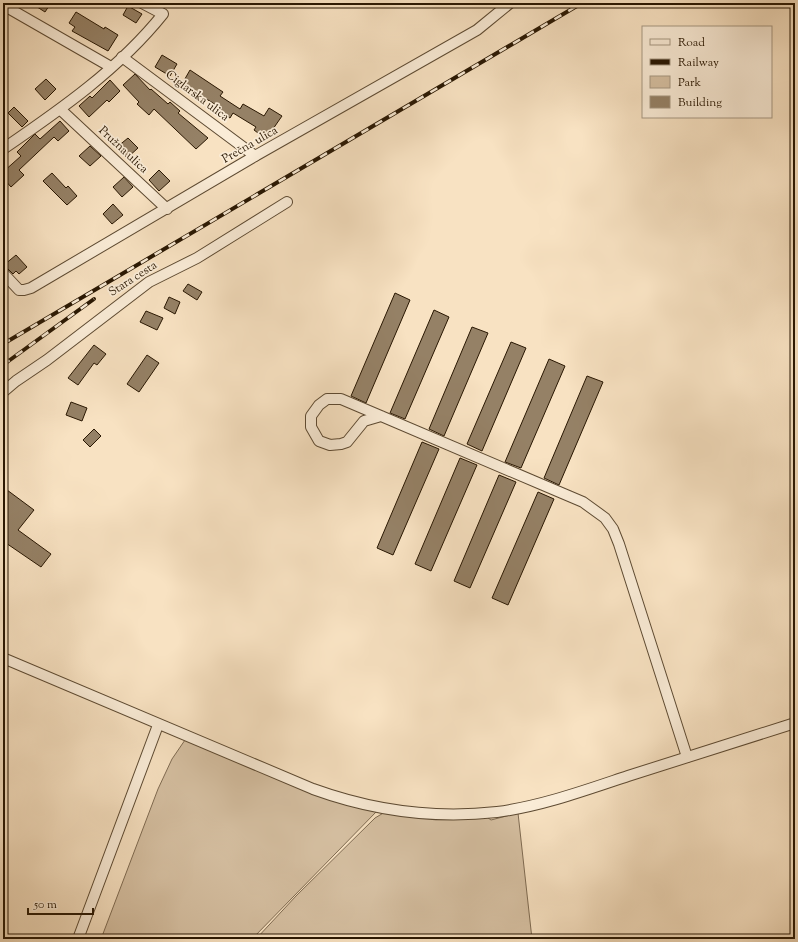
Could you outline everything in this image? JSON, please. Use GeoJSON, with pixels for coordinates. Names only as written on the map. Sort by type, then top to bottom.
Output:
{"type":"FeatureCollection","features":[{"type":"Feature","properties":{"kind":"street"},"geometry":{"type":"LineString","coordinates":[[3,149],[61,110],[111,67],[150,30],[162,14],[142,3]]}},
{"type":"Feature","properties":{"kind":"street","name":"Prečna ulica"},"geometry":{"type":"LineString","coordinates":[[3,273],[19,290],[31,288],[255,156],[478,30],[510,3]]}},
{"type":"Feature","properties":{"kind":"street"},"geometry":{"type":"LineString","coordinates":[[3,5],[111,67]]}},
{"type":"Feature","properties":{"kind":"street","name":"Ciglarska ulica"},"geometry":{"type":"LineString","coordinates":[[122,57],[255,156]]}},
{"type":"Feature","properties":{"kind":"street","name":"Pružna ulica"},"geometry":{"type":"LineString","coordinates":[[61,110],[167,209]]}},
{"type":"Feature","properties":{"kind":"street","name":"Stara cesta"},"geometry":{"type":"LineString","coordinates":[[3,392],[149,282],[196,258],[288,202]]}},
{"type":"Feature","properties":{"kind":"street"},"geometry":{"type":"LineString","coordinates":[[381,416],[364,421],[347,442],[341,444],[330,445],[319,441],[311,427],[311,416],[314,410],[323,402],[333,398],[342,400],[381,416],[582,502],[605,518],[619,544],[687,757]]}},
{"type":"Feature","properties":{"kind":"street"},"geometry":{"type":"LineString","coordinates":[[3,658],[158,725],[313,789],[346,801],[386,809],[420,812],[495,812],[521,808],[587,790],[795,723]]}},
{"type":"Feature","properties":{"kind":"street"},"geometry":{"type":"LineString","coordinates":[[78,939],[158,725]]}},
{"type":"Feature","properties":{"kind":"green space"},"geometry":{"type":"Polygon","coordinates":[[[185,740],[377,811],[252,939],[101,939],[158,789],[172,759],[185,740]]]}},
{"type":"Feature","properties":{"kind":"green space"},"geometry":{"type":"Polygon","coordinates":[[[385,812],[484,815],[491,820],[518,813],[532,939],[256,939],[296,896],[375,818],[385,812]]]}},
{"type":"Feature","properties":{"kind":"building"},"geometry":{"type":"Polygon","coordinates":[[[31,3],[51,3],[45,12],[31,3]]]}},
{"type":"Feature","properties":{"kind":"building"},"geometry":{"type":"Polygon","coordinates":[[[128,6],[142,14],[136,23],[123,15],[128,6]]]}},
{"type":"Feature","properties":{"kind":"building"},"geometry":{"type":"Polygon","coordinates":[[[76,12],[104,29],[105,27],[118,35],[108,51],[72,31],[75,27],[69,23],[76,12]]]}},
{"type":"Feature","properties":{"kind":"building"},"geometry":{"type":"Polygon","coordinates":[[[162,55],[177,64],[170,76],[155,67],[162,55]]]}},
{"type":"Feature","properties":{"kind":"building"},"geometry":{"type":"Polygon","coordinates":[[[190,70],[223,92],[220,96],[240,109],[243,104],[264,116],[269,108],[282,116],[266,139],[254,130],[256,127],[233,113],[230,118],[218,111],[221,108],[182,84],[190,70]]]}},
{"type":"Feature","properties":{"kind":"building"},"geometry":{"type":"Polygon","coordinates":[[[135,74],[150,90],[151,89],[168,104],[170,102],[180,111],[178,113],[208,138],[196,149],[154,109],[149,115],[137,104],[139,102],[123,85],[135,74]]]}},
{"type":"Feature","properties":{"kind":"building"},"geometry":{"type":"Polygon","coordinates":[[[46,79],[56,89],[45,100],[35,89],[46,79]]]}},
{"type":"Feature","properties":{"kind":"building"},"geometry":{"type":"Polygon","coordinates":[[[110,80],[120,91],[109,102],[107,100],[89,117],[79,106],[90,96],[92,98],[110,80]]]}},
{"type":"Feature","properties":{"kind":"building"},"geometry":{"type":"Polygon","coordinates":[[[14,107],[28,121],[22,127],[8,113],[14,107]]]}},
{"type":"Feature","properties":{"kind":"building"},"geometry":{"type":"Polygon","coordinates":[[[60,121],[69,131],[58,141],[54,137],[19,170],[24,175],[11,187],[3,178],[3,172],[21,156],[17,152],[35,134],[40,139],[60,121]]]}},
{"type":"Feature","properties":{"kind":"building"},"geometry":{"type":"Polygon","coordinates":[[[128,138],[138,148],[127,158],[117,147],[128,138]]]}},
{"type":"Feature","properties":{"kind":"building"},"geometry":{"type":"Polygon","coordinates":[[[90,146],[101,156],[90,166],[79,156],[90,146]]]}},
{"type":"Feature","properties":{"kind":"building"},"geometry":{"type":"Polygon","coordinates":[[[159,170],[170,181],[159,191],[149,180],[159,170]]]}},
{"type":"Feature","properties":{"kind":"building"},"geometry":{"type":"Polygon","coordinates":[[[52,173],[66,188],[68,186],[77,196],[67,205],[43,181],[52,173]]]}},
{"type":"Feature","properties":{"kind":"building"},"geometry":{"type":"Polygon","coordinates":[[[124,177],[133,187],[122,197],[113,187],[124,177]]]}},
{"type":"Feature","properties":{"kind":"building"},"geometry":{"type":"Polygon","coordinates":[[[113,204],[123,215],[112,224],[103,214],[113,204]]]}},
{"type":"Feature","properties":{"kind":"building"},"geometry":{"type":"Polygon","coordinates":[[[16,255],[27,267],[19,274],[16,271],[13,274],[4,265],[16,255]]]}},
{"type":"Feature","properties":{"kind":"building"},"geometry":{"type":"Polygon","coordinates":[[[188,284],[202,292],[197,300],[183,291],[188,284]]]}},
{"type":"Feature","properties":{"kind":"building"},"geometry":{"type":"Polygon","coordinates":[[[395,293],[410,300],[366,403],[351,396],[395,293]]]}},
{"type":"Feature","properties":{"kind":"building"},"geometry":{"type":"Polygon","coordinates":[[[169,297],[180,302],[175,314],[164,308],[169,297]]]}},
{"type":"Feature","properties":{"kind":"building"},"geometry":{"type":"Polygon","coordinates":[[[434,310],[449,317],[405,419],[390,413],[434,310]]]}},
{"type":"Feature","properties":{"kind":"building"},"geometry":{"type":"Polygon","coordinates":[[[146,311],[163,318],[157,330],[140,322],[146,311]]]}},
{"type":"Feature","properties":{"kind":"building"},"geometry":{"type":"Polygon","coordinates":[[[472,327],[488,333],[444,436],[429,429],[472,327]]]}},
{"type":"Feature","properties":{"kind":"building"},"geometry":{"type":"Polygon","coordinates":[[[511,342],[526,348],[482,451],[467,444],[511,342]]]}},
{"type":"Feature","properties":{"kind":"building"},"geometry":{"type":"Polygon","coordinates":[[[94,345],[106,354],[97,365],[94,363],[78,385],[68,378],[94,345]]]}},
{"type":"Feature","properties":{"kind":"building"},"geometry":{"type":"Polygon","coordinates":[[[147,355],[159,363],[139,392],[127,384],[147,355]]]}},
{"type":"Feature","properties":{"kind":"building"},"geometry":{"type":"Polygon","coordinates":[[[549,359],[565,366],[521,468],[505,462],[549,359]]]}},
{"type":"Feature","properties":{"kind":"building"},"geometry":{"type":"Polygon","coordinates":[[[587,376],[603,382],[559,485],[544,478],[587,376]]]}},
{"type":"Feature","properties":{"kind":"building"},"geometry":{"type":"Polygon","coordinates":[[[71,402],[87,408],[82,421],[66,415],[71,402]]]}},
{"type":"Feature","properties":{"kind":"building"},"geometry":{"type":"Polygon","coordinates":[[[94,429],[101,436],[90,447],[83,440],[94,429]]]}},
{"type":"Feature","properties":{"kind":"building"},"geometry":{"type":"Polygon","coordinates":[[[422,442],[439,449],[393,555],[377,548],[422,442]]]}},
{"type":"Feature","properties":{"kind":"building"},"geometry":{"type":"Polygon","coordinates":[[[460,458],[477,465],[431,571],[415,564],[460,458]]]}},
{"type":"Feature","properties":{"kind":"building"},"geometry":{"type":"Polygon","coordinates":[[[499,475],[516,482],[470,588],[454,581],[499,475]]]}},
{"type":"Feature","properties":{"kind":"building"},"geometry":{"type":"Polygon","coordinates":[[[3,487],[34,510],[18,530],[51,554],[41,567],[3,541],[3,487]]]}},
{"type":"Feature","properties":{"kind":"building"},"geometry":{"type":"Polygon","coordinates":[[[538,492],[554,499],[508,605],[492,598],[538,492]]]}},
{"type":"Feature","properties":{"kind":"railway"},"geometry":{"type":"LineString","coordinates":[[3,344],[582,3]]}},
{"type":"Feature","properties":{"kind":"railway"},"geometry":{"type":"LineString","coordinates":[[3,365],[94,299]]}}]}
